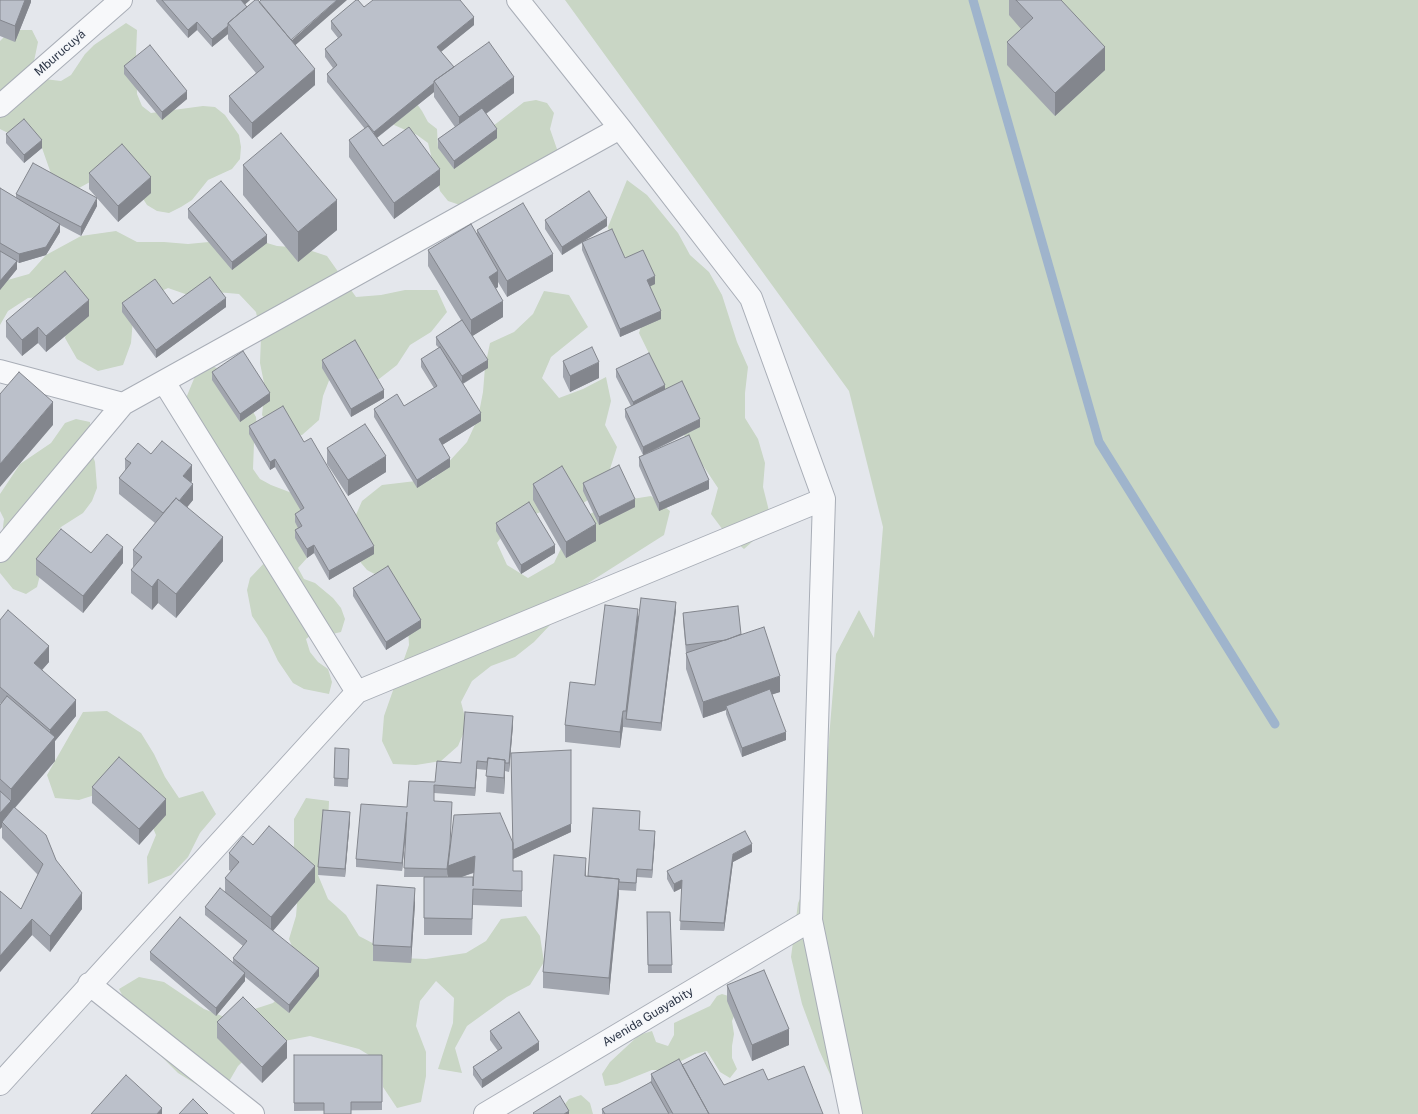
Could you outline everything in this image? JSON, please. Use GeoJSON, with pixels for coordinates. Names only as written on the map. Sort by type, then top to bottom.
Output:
{"type":"FeatureCollection","features":[{"type":"Feature","properties":{"kind":"street","name":"Mburucuyá"},"geometry":{"type":"LineString","coordinates":[[0,106],[121,0]]}},
{"type":"Feature","properties":{"kind":"street"},"geometry":{"type":"LineString","coordinates":[[518,0],[620,128],[751,298],[824,500],[811,920],[851,1114]]}},
{"type":"Feature","properties":{"kind":"street"},"geometry":{"type":"LineString","coordinates":[[0,551],[123,404],[620,128]]}},
{"type":"Feature","properties":{"kind":"street"},"geometry":{"type":"LineString","coordinates":[[0,371],[123,404]]}},
{"type":"Feature","properties":{"kind":"street"},"geometry":{"type":"LineString","coordinates":[[164,382],[357,692]]}},
{"type":"Feature","properties":{"kind":"street"},"geometry":{"type":"LineString","coordinates":[[0,1084],[89,984],[357,692],[824,500]]}},
{"type":"Feature","properties":{"kind":"street","name":"Avenida Guayabity"},"geometry":{"type":"LineString","coordinates":[[485,1114],[811,920]]}},
{"type":"Feature","properties":{"kind":"street"},"geometry":{"type":"LineString","coordinates":[[89,984],[253,1114]]}},
{"type":"Feature","properties":{"kind":"green space"},"geometry":{"type":"Polygon","coordinates":[[[565,0],[1418,0],[1418,1114],[848,1114],[819,1050],[802,1004],[791,957],[798,903],[819,859],[836,654],[859,610],[874,638],[883,527],[849,391],[565,0]]]}},
{"type":"Feature","properties":{"kind":"green space"},"geometry":{"type":"Polygon","coordinates":[[[126,23],[137,30],[137,94],[142,106],[151,113],[203,106],[215,107],[225,115],[239,135],[241,147],[240,159],[232,169],[208,180],[192,200],[169,213],[157,211],[147,205],[140,194],[101,176],[79,188],[55,185],[42,148],[30,144],[0,129],[0,41],[8,33],[19,30],[32,30],[38,42],[33,66],[36,78],[61,81],[71,75],[85,54],[94,45],[126,23]]]}},
{"type":"Feature","properties":{"kind":"green space"},"geometry":{"type":"Polygon","coordinates":[[[536,100],[547,103],[554,113],[550,129],[558,152],[460,205],[448,201],[440,191],[428,143],[417,135],[394,125],[396,113],[415,101],[428,122],[437,129],[438,148],[493,126],[524,102],[536,100]]]}},
{"type":"Feature","properties":{"kind":"green space"},"geometry":{"type":"Polygon","coordinates":[[[627,180],[647,195],[678,233],[690,255],[709,272],[722,295],[737,342],[748,367],[745,393],[745,418],[758,439],[765,463],[763,487],[769,511],[762,533],[744,549],[726,534],[711,514],[718,488],[690,446],[667,403],[661,378],[639,333],[647,307],[633,260],[612,251],[608,227],[627,180]]]}},
{"type":"Feature","properties":{"kind":"green space"},"geometry":{"type":"Polygon","coordinates":[[[116,231],[137,242],[188,244],[240,239],[277,246],[303,248],[327,256],[356,297],[381,295],[405,290],[437,290],[447,312],[431,332],[410,345],[397,365],[379,379],[332,373],[323,396],[319,420],[302,435],[277,434],[262,415],[265,388],[260,363],[261,337],[256,312],[239,294],[216,292],[191,296],[168,288],[147,298],[133,319],[131,343],[123,365],[98,371],[77,359],[65,338],[71,313],[53,296],[28,298],[8,311],[0,325],[0,286],[4,281],[29,274],[46,255],[81,236],[116,231]]]}},
{"type":"Feature","properties":{"kind":"green space"},"geometry":{"type":"Polygon","coordinates":[[[544,291],[569,295],[588,327],[551,357],[542,378],[559,398],[583,389],[606,377],[611,401],[605,425],[617,447],[609,472],[598,493],[579,506],[554,508],[511,524],[497,543],[507,565],[528,578],[554,563],[565,540],[579,520],[601,508],[626,500],[651,496],[670,511],[664,535],[582,587],[568,606],[534,642],[515,657],[491,666],[472,681],[461,702],[467,725],[458,746],[441,761],[416,765],[393,764],[382,741],[384,716],[409,645],[406,596],[388,581],[367,570],[351,551],[352,524],[362,501],[382,485],[433,479],[467,442],[478,418],[490,343],[514,332],[533,314],[544,291]]]}},
{"type":"Feature","properties":{"kind":"green space"},"geometry":{"type":"Polygon","coordinates":[[[210,365],[221,370],[249,405],[256,417],[257,430],[254,443],[253,469],[260,479],[271,485],[305,498],[307,558],[298,568],[304,579],[315,583],[333,598],[341,608],[345,619],[341,632],[328,635],[316,631],[306,639],[310,652],[318,662],[328,669],[332,682],[329,694],[304,689],[293,683],[278,661],[267,638],[252,616],[247,590],[250,578],[268,559],[184,403],[198,369],[210,365]]]}},
{"type":"Feature","properties":{"kind":"green space"},"geometry":{"type":"Polygon","coordinates":[[[76,419],[90,422],[90,449],[95,462],[97,488],[92,501],[83,513],[61,527],[47,548],[37,587],[26,594],[13,589],[0,573],[0,551],[4,519],[0,511],[0,494],[20,464],[51,443],[65,423],[76,419]]]}},
{"type":"Feature","properties":{"kind":"green space"},"geometry":{"type":"Polygon","coordinates":[[[107,711],[141,733],[154,754],[165,777],[179,798],[203,791],[216,814],[200,833],[188,857],[171,875],[148,884],[147,857],[156,835],[146,812],[104,792],[79,800],[55,798],[47,775],[83,712],[107,711]]]}},
{"type":"Feature","properties":{"kind":"green space"},"geometry":{"type":"Polygon","coordinates":[[[306,798],[329,801],[327,850],[318,875],[328,899],[346,915],[359,936],[401,958],[426,959],[466,953],[486,941],[501,919],[526,916],[540,936],[544,962],[530,985],[507,997],[467,1026],[455,1048],[462,1073],[438,1069],[453,1023],[454,998],[436,981],[420,1001],[416,1026],[426,1052],[426,1076],[421,1102],[397,1108],[383,1087],[382,1063],[359,1049],[310,1036],[259,1046],[238,1066],[224,1090],[199,1086],[178,1073],[161,1056],[131,1012],[119,989],[139,977],[164,982],[204,1009],[227,1018],[273,1003],[291,985],[298,961],[289,939],[296,916],[298,892],[290,869],[294,845],[294,819],[306,798]]]}},
{"type":"Feature","properties":{"kind":"green space"},"geometry":{"type":"Polygon","coordinates":[[[722,994],[735,998],[737,1009],[732,1021],[734,1034],[732,1058],[737,1069],[730,1078],[720,1072],[707,1051],[695,1054],[663,1070],[652,1070],[617,1084],[605,1086],[602,1074],[610,1062],[639,1035],[652,1031],[656,1042],[668,1046],[674,1035],[674,1023],[710,1006],[717,996],[722,994]]]}},
{"type":"Feature","properties":{"kind":"green space"},"geometry":{"type":"Polygon","coordinates":[[[581,1095],[590,1103],[593,1114],[557,1114],[569,1099],[581,1095]]]}},
{"type":"Feature","properties":{"kind":"building"},"geometry":{"type":"Polygon","coordinates":[[[0,0],[25,0],[15,26],[0,20],[0,0]]]}},
{"type":"Feature","properties":{"kind":"building"},"geometry":{"type":"Polygon","coordinates":[[[162,0],[241,0],[247,7],[228,23],[228,26],[212,39],[197,22],[188,30],[162,0]]]}},
{"type":"Feature","properties":{"kind":"building"},"geometry":{"type":"Polygon","coordinates":[[[255,0],[258,0],[315,69],[252,123],[229,96],[264,67],[228,23],[255,0]]]}},
{"type":"Feature","properties":{"kind":"building"},"geometry":{"type":"Polygon","coordinates":[[[261,0],[337,0],[291,40],[259,2],[261,0]]]}},
{"type":"Feature","properties":{"kind":"building"},"geometry":{"type":"Polygon","coordinates":[[[356,0],[358,0],[364,7],[373,0],[460,0],[474,17],[437,47],[454,67],[434,81],[434,83],[374,132],[327,74],[337,65],[325,49],[342,35],[331,21],[356,0]]]}},
{"type":"Feature","properties":{"kind":"building"},"geometry":{"type":"Polygon","coordinates":[[[1016,0],[1061,0],[1105,47],[1055,93],[1007,42],[1033,18],[1016,0]]]}},
{"type":"Feature","properties":{"kind":"building"},"geometry":{"type":"Polygon","coordinates":[[[489,42],[514,77],[459,117],[434,81],[489,42]]]}},
{"type":"Feature","properties":{"kind":"building"},"geometry":{"type":"Polygon","coordinates":[[[150,45],[187,91],[162,112],[124,66],[150,45]]]}},
{"type":"Feature","properties":{"kind":"building"},"geometry":{"type":"Polygon","coordinates":[[[482,108],[497,129],[454,161],[438,139],[482,108]]]}},
{"type":"Feature","properties":{"kind":"building"},"geometry":{"type":"Polygon","coordinates":[[[24,119],[42,140],[24,155],[6,134],[24,119]]]}},
{"type":"Feature","properties":{"kind":"building"},"geometry":{"type":"Polygon","coordinates":[[[368,126],[383,146],[409,127],[440,169],[394,203],[349,140],[368,126]]]}},
{"type":"Feature","properties":{"kind":"building"},"geometry":{"type":"Polygon","coordinates":[[[281,133],[337,200],[298,232],[243,165],[281,133]]]}},
{"type":"Feature","properties":{"kind":"building"},"geometry":{"type":"Polygon","coordinates":[[[122,144],[151,177],[118,206],[89,173],[122,144]]]}},
{"type":"Feature","properties":{"kind":"building"},"geometry":{"type":"Polygon","coordinates":[[[33,163],[97,198],[81,227],[16,194],[33,163]]]}},
{"type":"Feature","properties":{"kind":"building"},"geometry":{"type":"Polygon","coordinates":[[[221,181],[267,235],[232,262],[188,209],[221,181]]]}},
{"type":"Feature","properties":{"kind":"building"},"geometry":{"type":"Polygon","coordinates":[[[0,188],[60,224],[46,247],[19,254],[0,243],[0,188]]]}},
{"type":"Feature","properties":{"kind":"building"},"geometry":{"type":"Polygon","coordinates":[[[589,191],[607,218],[562,247],[545,220],[589,191]]]}},
{"type":"Feature","properties":{"kind":"building"},"geometry":{"type":"Polygon","coordinates":[[[523,203],[553,254],[507,281],[477,230],[523,203]]]}},
{"type":"Feature","properties":{"kind":"building"},"geometry":{"type":"Polygon","coordinates":[[[471,224],[498,271],[489,277],[503,301],[471,320],[428,250],[471,224]]]}},
{"type":"Feature","properties":{"kind":"building"},"geometry":{"type":"Polygon","coordinates":[[[612,229],[625,258],[643,250],[655,276],[647,280],[661,311],[620,329],[582,242],[612,229]]]}},
{"type":"Feature","properties":{"kind":"building"},"geometry":{"type":"Polygon","coordinates":[[[0,251],[17,261],[0,281],[0,251]]]}},
{"type":"Feature","properties":{"kind":"building"},"geometry":{"type":"Polygon","coordinates":[[[65,271],[89,300],[46,336],[38,327],[22,340],[6,321],[65,271]]]}},
{"type":"Feature","properties":{"kind":"building"},"geometry":{"type":"Polygon","coordinates":[[[210,277],[226,298],[156,350],[122,303],[155,279],[173,304],[210,277]]]}},
{"type":"Feature","properties":{"kind":"building"},"geometry":{"type":"Polygon","coordinates":[[[462,320],[488,360],[462,376],[436,337],[462,320]]]}},
{"type":"Feature","properties":{"kind":"building"},"geometry":{"type":"Polygon","coordinates":[[[355,340],[384,390],[351,409],[322,360],[355,340]]]}},
{"type":"Feature","properties":{"kind":"building"},"geometry":{"type":"Polygon","coordinates":[[[440,347],[481,413],[439,439],[450,458],[417,480],[374,409],[397,394],[404,406],[437,386],[421,359],[440,347]]]}},
{"type":"Feature","properties":{"kind":"building"},"geometry":{"type":"Polygon","coordinates":[[[592,347],[599,362],[570,376],[563,361],[592,347]]]}},
{"type":"Feature","properties":{"kind":"building"},"geometry":{"type":"Polygon","coordinates":[[[243,351],[270,393],[240,414],[212,372],[243,351]]]}},
{"type":"Feature","properties":{"kind":"building"},"geometry":{"type":"Polygon","coordinates":[[[649,353],[665,385],[633,402],[616,369],[649,353]]]}},
{"type":"Feature","properties":{"kind":"building"},"geometry":{"type":"Polygon","coordinates":[[[19,372],[53,402],[0,464],[0,394],[19,372]]]}},
{"type":"Feature","properties":{"kind":"building"},"geometry":{"type":"Polygon","coordinates":[[[682,381],[700,419],[643,447],[625,409],[682,381]]]}},
{"type":"Feature","properties":{"kind":"building"},"geometry":{"type":"Polygon","coordinates":[[[283,406],[304,442],[311,438],[374,546],[329,571],[314,545],[307,549],[295,530],[302,526],[295,514],[304,508],[275,459],[270,462],[249,426],[283,406]]]}},
{"type":"Feature","properties":{"kind":"building"},"geometry":{"type":"Polygon","coordinates":[[[365,424],[386,456],[348,480],[327,448],[365,424]]]}},
{"type":"Feature","properties":{"kind":"building"},"geometry":{"type":"Polygon","coordinates":[[[689,435],[709,480],[659,503],[639,457],[689,435]]]}},
{"type":"Feature","properties":{"kind":"building"},"geometry":{"type":"Polygon","coordinates":[[[162,441],[192,465],[183,476],[193,484],[179,501],[176,498],[163,513],[119,478],[131,463],[125,459],[138,443],[151,454],[162,441]]]}},
{"type":"Feature","properties":{"kind":"building"},"geometry":{"type":"Polygon","coordinates":[[[619,465],[635,499],[599,517],[583,483],[619,465]]]}},
{"type":"Feature","properties":{"kind":"building"},"geometry":{"type":"Polygon","coordinates":[[[562,466],[596,524],[566,542],[533,484],[562,466]]]}},
{"type":"Feature","properties":{"kind":"building"},"geometry":{"type":"Polygon","coordinates":[[[176,498],[223,537],[176,594],[158,579],[152,587],[131,570],[142,557],[133,550],[176,498]]]}},
{"type":"Feature","properties":{"kind":"building"},"geometry":{"type":"Polygon","coordinates":[[[529,502],[555,545],[521,565],[496,523],[529,502]]]}},
{"type":"Feature","properties":{"kind":"building"},"geometry":{"type":"Polygon","coordinates":[[[61,529],[91,553],[107,534],[123,547],[83,596],[36,559],[61,529]]]}},
{"type":"Feature","properties":{"kind":"building"},"geometry":{"type":"Polygon","coordinates":[[[388,566],[421,620],[386,642],[353,588],[388,566]]]}},
{"type":"Feature","properties":{"kind":"building"},"geometry":{"type":"Polygon","coordinates":[[[641,598],[676,602],[661,723],[626,719],[641,598]]]}},
{"type":"Feature","properties":{"kind":"building"},"geometry":{"type":"Polygon","coordinates":[[[605,605],[638,609],[626,711],[623,711],[620,732],[565,725],[570,682],[595,685],[605,605]]]}},
{"type":"Feature","properties":{"kind":"building"},"geometry":{"type":"Polygon","coordinates":[[[738,606],[741,634],[726,640],[686,645],[683,613],[738,606]]]}},
{"type":"Feature","properties":{"kind":"building"},"geometry":{"type":"Polygon","coordinates":[[[8,610],[49,646],[34,663],[76,700],[50,730],[0,687],[0,620],[8,610]]]}},
{"type":"Feature","properties":{"kind":"building"},"geometry":{"type":"Polygon","coordinates":[[[764,627],[780,676],[703,702],[686,653],[764,627]]]}},
{"type":"Feature","properties":{"kind":"building"},"geometry":{"type":"Polygon","coordinates":[[[770,689],[786,732],[742,748],[726,706],[770,689]]]}},
{"type":"Feature","properties":{"kind":"building"},"geometry":{"type":"Polygon","coordinates":[[[7,696],[55,737],[11,789],[0,779],[0,705],[7,696]]]}},
{"type":"Feature","properties":{"kind":"building"},"geometry":{"type":"Polygon","coordinates":[[[465,712],[513,716],[509,763],[505,763],[505,760],[488,758],[487,762],[477,761],[475,788],[434,785],[434,801],[452,802],[447,869],[404,868],[407,812],[402,863],[356,859],[361,804],[407,807],[409,781],[435,782],[437,761],[461,763],[465,712]]]}},
{"type":"Feature","properties":{"kind":"building"},"geometry":{"type":"Polygon","coordinates":[[[335,748],[349,749],[348,779],[334,778],[335,748]]]}},
{"type":"Feature","properties":{"kind":"building"},"geometry":{"type":"Polygon","coordinates":[[[571,750],[571,824],[513,850],[511,753],[571,750]]]}},
{"type":"Feature","properties":{"kind":"building"},"geometry":{"type":"Polygon","coordinates":[[[119,757],[166,799],[139,829],[92,787],[119,757]]]}},
{"type":"Feature","properties":{"kind":"building"},"geometry":{"type":"Polygon","coordinates":[[[488,758],[505,760],[504,778],[486,776],[488,758]]]}},
{"type":"Feature","properties":{"kind":"building"},"geometry":{"type":"Polygon","coordinates":[[[0,791],[11,801],[0,813],[0,791]]]}},
{"type":"Feature","properties":{"kind":"building"},"geometry":{"type":"Polygon","coordinates":[[[14,807],[46,835],[56,860],[82,893],[50,936],[32,919],[0,956],[0,891],[21,909],[43,864],[2,822],[14,807]]]}},
{"type":"Feature","properties":{"kind":"building"},"geometry":{"type":"Polygon","coordinates":[[[593,808],[640,811],[639,830],[655,831],[652,870],[637,869],[636,883],[619,882],[619,879],[588,876],[593,808]]]}},
{"type":"Feature","properties":{"kind":"building"},"geometry":{"type":"Polygon","coordinates":[[[323,810],[350,812],[345,869],[318,867],[323,810]]]}},
{"type":"Feature","properties":{"kind":"building"},"geometry":{"type":"Polygon","coordinates":[[[500,813],[513,843],[513,871],[522,871],[522,891],[473,889],[472,919],[424,918],[424,877],[473,877],[473,886],[475,856],[448,866],[454,815],[500,813]]]}},
{"type":"Feature","properties":{"kind":"building"},"geometry":{"type":"Polygon","coordinates":[[[269,826],[315,866],[271,917],[225,878],[239,862],[229,853],[243,836],[253,845],[269,826]]]}},
{"type":"Feature","properties":{"kind":"building"},"geometry":{"type":"Polygon","coordinates":[[[745,831],[752,844],[733,854],[724,923],[680,921],[682,880],[674,884],[667,871],[745,831]]]}},
{"type":"Feature","properties":{"kind":"building"},"geometry":{"type":"Polygon","coordinates":[[[554,855],[586,858],[585,876],[619,879],[609,978],[543,972],[554,855]]]}},
{"type":"Feature","properties":{"kind":"building"},"geometry":{"type":"Polygon","coordinates":[[[377,885],[415,888],[411,947],[373,945],[377,885]]]}},
{"type":"Feature","properties":{"kind":"building"},"geometry":{"type":"Polygon","coordinates":[[[220,888],[319,968],[289,1005],[233,958],[247,941],[205,907],[220,888]]]}},
{"type":"Feature","properties":{"kind":"building"},"geometry":{"type":"Polygon","coordinates":[[[647,912],[670,912],[672,965],[648,965],[647,912]]]}},
{"type":"Feature","properties":{"kind":"building"},"geometry":{"type":"Polygon","coordinates":[[[180,917],[245,973],[216,1008],[150,952],[180,917]]]}},
{"type":"Feature","properties":{"kind":"building"},"geometry":{"type":"Polygon","coordinates":[[[764,970],[789,1029],[752,1045],[727,985],[764,970]]]}},
{"type":"Feature","properties":{"kind":"building"},"geometry":{"type":"Polygon","coordinates":[[[243,997],[287,1041],[262,1067],[217,1022],[243,997]]]}},
{"type":"Feature","properties":{"kind":"building"},"geometry":{"type":"Polygon","coordinates":[[[519,1012],[539,1042],[482,1080],[473,1067],[502,1048],[490,1031],[519,1012]]]}},
{"type":"Feature","properties":{"kind":"building"},"geometry":{"type":"Polygon","coordinates":[[[705,1053],[724,1085],[763,1069],[768,1080],[804,1066],[823,1114],[709,1114],[682,1065],[705,1053]]]}},
{"type":"Feature","properties":{"kind":"building"},"geometry":{"type":"Polygon","coordinates":[[[294,1055],[382,1055],[382,1102],[351,1102],[351,1114],[324,1114],[324,1103],[294,1103],[294,1055]]]}},
{"type":"Feature","properties":{"kind":"building"},"geometry":{"type":"Polygon","coordinates":[[[679,1059],[709,1114],[673,1114],[651,1074],[679,1059]]]}},
{"type":"Feature","properties":{"kind":"building"},"geometry":{"type":"Polygon","coordinates":[[[126,1075],[162,1108],[157,1114],[91,1114],[126,1075]]]}},
{"type":"Feature","properties":{"kind":"building"},"geometry":{"type":"Polygon","coordinates":[[[651,1082],[669,1114],[605,1114],[602,1109],[651,1082]]]}},
{"type":"Feature","properties":{"kind":"building"},"geometry":{"type":"Polygon","coordinates":[[[560,1096],[569,1111],[564,1114],[533,1113],[560,1096]]]}},
{"type":"Feature","properties":{"kind":"building"},"geometry":{"type":"Polygon","coordinates":[[[193,1099],[208,1114],[179,1114],[193,1099]]]}},
{"type":"Feature","properties":{"kind":"waterway"},"geometry":{"type":"LineString","coordinates":[[973,0],[1099,442],[1275,724]]}}]}
